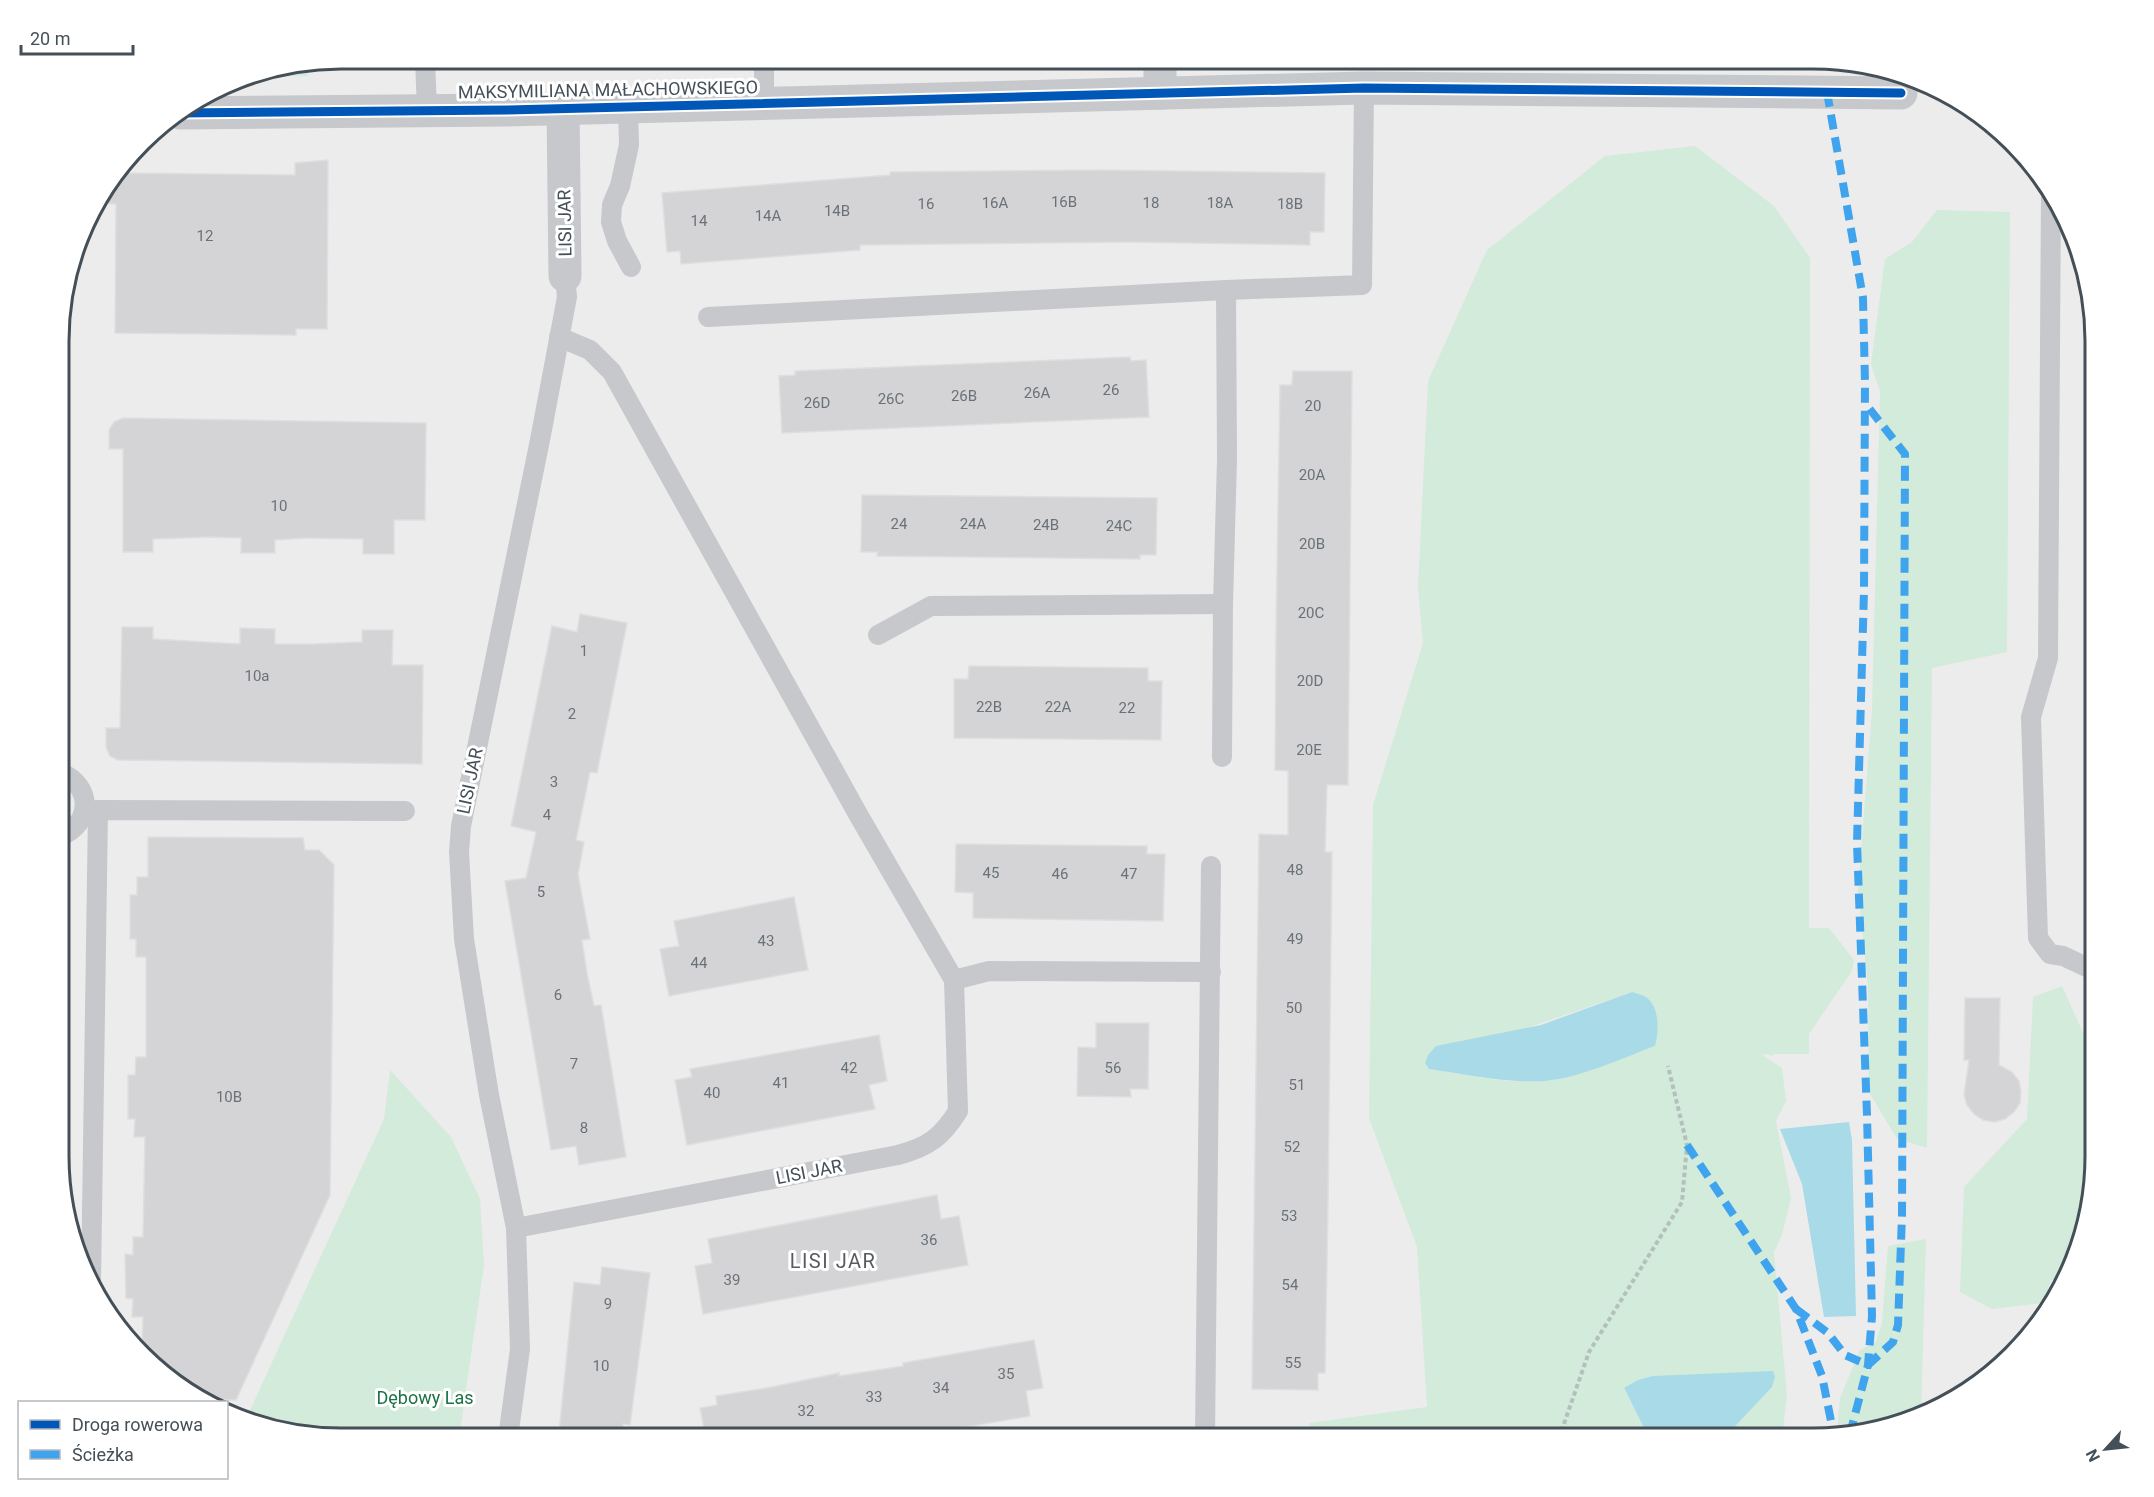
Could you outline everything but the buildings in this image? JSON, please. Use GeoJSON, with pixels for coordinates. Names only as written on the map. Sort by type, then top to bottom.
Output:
{"type":"FeatureCollection","features":[{"type":"Feature","properties":{"kind":"street"},"geometry":{"type":"LineString","coordinates":[[1160,69],[1160,93]]}},
{"type":"Feature","properties":{"kind":"street","name":"MAKSYMILIANA MAŁACHOWSKIEGO"},"geometry":{"type":"LineString","coordinates":[[193,113],[427,111],[1364,88],[1901,93]]}},
{"type":"Feature","properties":{"kind":"street","name":"LISI JAR"},"geometry":{"type":"LineString","coordinates":[[563,108],[565,276]]}},
{"type":"Feature","properties":{"kind":"lane"},"geometry":{"type":"LineString","coordinates":[[425,69],[427,111]]}},
{"type":"Feature","properties":{"kind":"lane"},"geometry":{"type":"LineString","coordinates":[[764,69],[764,103]]}},
{"type":"Feature","properties":{"kind":"lane"},"geometry":{"type":"LineString","coordinates":[[708,317],[1362,285],[1364,88]]}},
{"type":"Feature","properties":{"kind":"lane"},"geometry":{"type":"LineString","coordinates":[[628,106],[629,145],[620,186],[612,205],[611,222],[617,241],[631,267]]}},
{"type":"Feature","properties":{"kind":"lane"},"geometry":{"type":"LineString","coordinates":[[2051,209],[2048,658],[2031,717],[2038,938],[2050,954],[2063,956],[2085,966]]}},
{"type":"Feature","properties":{"kind":"lane","name":"LISI JAR"},"geometry":{"type":"LineString","coordinates":[[509,1428],[520,1349],[516,1228],[489,1095],[464,939],[459,852],[461,826],[560,337],[567,297],[565,276]]}},
{"type":"Feature","properties":{"kind":"lane"},"geometry":{"type":"LineString","coordinates":[[1222,757],[1227,459],[1226,290]]}},
{"type":"Feature","properties":{"kind":"lane","name":"LISI JAR"},"geometry":{"type":"LineString","coordinates":[[516,1228],[898,1155],[913,1151],[933,1141],[947,1129],[958,1111],[954,980],[859,816],[612,372],[590,350],[560,337]]}},
{"type":"Feature","properties":{"kind":"lane"},"geometry":{"type":"LineString","coordinates":[[878,635],[931,606],[1223,604]]}},
{"type":"Feature","properties":{"kind":"lane"},"geometry":{"type":"LineString","coordinates":[[69,777],[79,785],[91,812],[91,1262]]}},
{"type":"Feature","properties":{"kind":"lane"},"geometry":{"type":"LineString","coordinates":[[69,832],[91,812],[405,811]]}},
{"type":"Feature","properties":{"kind":"lane"},"geometry":{"type":"LineString","coordinates":[[1199,1428],[1211,866]]}},
{"type":"Feature","properties":{"kind":"lane"},"geometry":{"type":"LineString","coordinates":[[954,980],[989,971],[1210,972]]}},
{"type":"Feature","properties":{"kind":"path"},"geometry":{"type":"LineString","coordinates":[[1562,1428],[1589,1352],[1682,1202],[1687,1145],[1668,1066]]}},
{"type":"Feature","properties":{"kind":"green space"},"geometry":{"type":"Polygon","coordinates":[[[308,71],[308,76],[277,77],[308,71]]]}},
{"type":"Feature","properties":{"kind":"green space"},"geometry":{"type":"Polygon","coordinates":[[[1695,146],[1774,206],[1810,258],[1809,928],[1829,928],[1854,960],[1852,971],[1809,1034],[1809,1054],[1762,1055],[1782,1068],[1786,1101],[1776,1121],[1791,1198],[1782,1235],[1774,1252],[1787,1395],[1783,1428],[1733,1428],[1772,1387],[1624,1389],[1644,1428],[1309,1428],[1309,1423],[1427,1407],[1417,1247],[1369,1118],[1373,805],[1423,643],[1418,589],[1428,381],[1487,250],[1605,156],[1695,146]],[[1632,992],[1425,1063],[1429,1069],[1532,1082],[1559,1079],[1615,1062],[1655,1046],[1632,992]]]}},
{"type":"Feature","properties":{"kind":"green space"},"geometry":{"type":"Polygon","coordinates":[[[1937,210],[2010,212],[2007,652],[1932,668],[1927,1148],[1897,1139],[1869,1092],[1868,986],[1858,891],[1872,710],[1880,392],[1871,364],[1885,259],[1912,242],[1937,210]]]}},
{"type":"Feature","properties":{"kind":"green space"},"geometry":{"type":"Polygon","coordinates":[[[2062,986],[2085,1037],[2083,1192],[2071,1244],[2055,1280],[2051,1280],[2042,1303],[1992,1309],[1960,1292],[1964,1187],[2027,1119],[2033,997],[2062,986]]]}},
{"type":"Feature","properties":{"kind":"green space","name":"Dębowy Las"},"geometry":{"type":"Polygon","coordinates":[[[390,1070],[451,1137],[480,1199],[484,1265],[460,1428],[305,1426],[249,1412],[384,1119],[390,1070]]]}},
{"type":"Feature","properties":{"kind":"green space"},"geometry":{"type":"Polygon","coordinates":[[[1926,1239],[1921,1405],[1884,1419],[1838,1427],[1840,1398],[1860,1350],[1876,1342],[1882,1323],[1888,1246],[1926,1239]]]}},
{"type":"Feature","properties":{"kind":"water"},"geometry":{"type":"Polygon","coordinates":[[[1632,992],[1646,997],[1654,1007],[1658,1027],[1655,1046],[1601,1067],[1573,1076],[1532,1082],[1429,1069],[1425,1063],[1428,1055],[1436,1046],[1541,1025],[1632,992]]]}},
{"type":"Feature","properties":{"kind":"water"},"geometry":{"type":"Polygon","coordinates":[[[1849,1122],[1852,1140],[1856,1316],[1824,1317],[1802,1184],[1780,1129],[1849,1122]]]}},
{"type":"Feature","properties":{"kind":"water"},"geometry":{"type":"Polygon","coordinates":[[[1773,1371],[1775,1377],[1772,1387],[1733,1428],[1644,1428],[1624,1388],[1638,1380],[1653,1376],[1773,1371]]]}},
{"type":"Feature","properties":{"kind":"marked path"},"geometry":{"type":"LineString","coordinates":[[1827,92],[1863,298],[1865,382],[1864,590],[1857,843],[1872,1316],[1868,1365],[1852,1425]]}},
{"type":"Feature","properties":{"kind":"marked path"},"geometry":{"type":"LineString","coordinates":[[1796,1309],[1828,1333],[1845,1355],[1868,1365],[1893,1342],[1898,1325],[1902,1215],[1905,454],[1865,403]]}},
{"type":"Feature","properties":{"kind":"marked path"},"geometry":{"type":"LineString","coordinates":[[1687,1145],[1796,1309],[1822,1376],[1832,1427]]}},
{"type":"Feature","properties":{"kind":"cycle path"},"geometry":{"type":"LineString","coordinates":[[193,113],[507,110],[1364,88],[1901,93]]}},
{"type":"Feature","properties":{"kind":"district","name":"LISI JAR"},"geometry":{"type":"Point","coordinates":[833,1261]}}]}
